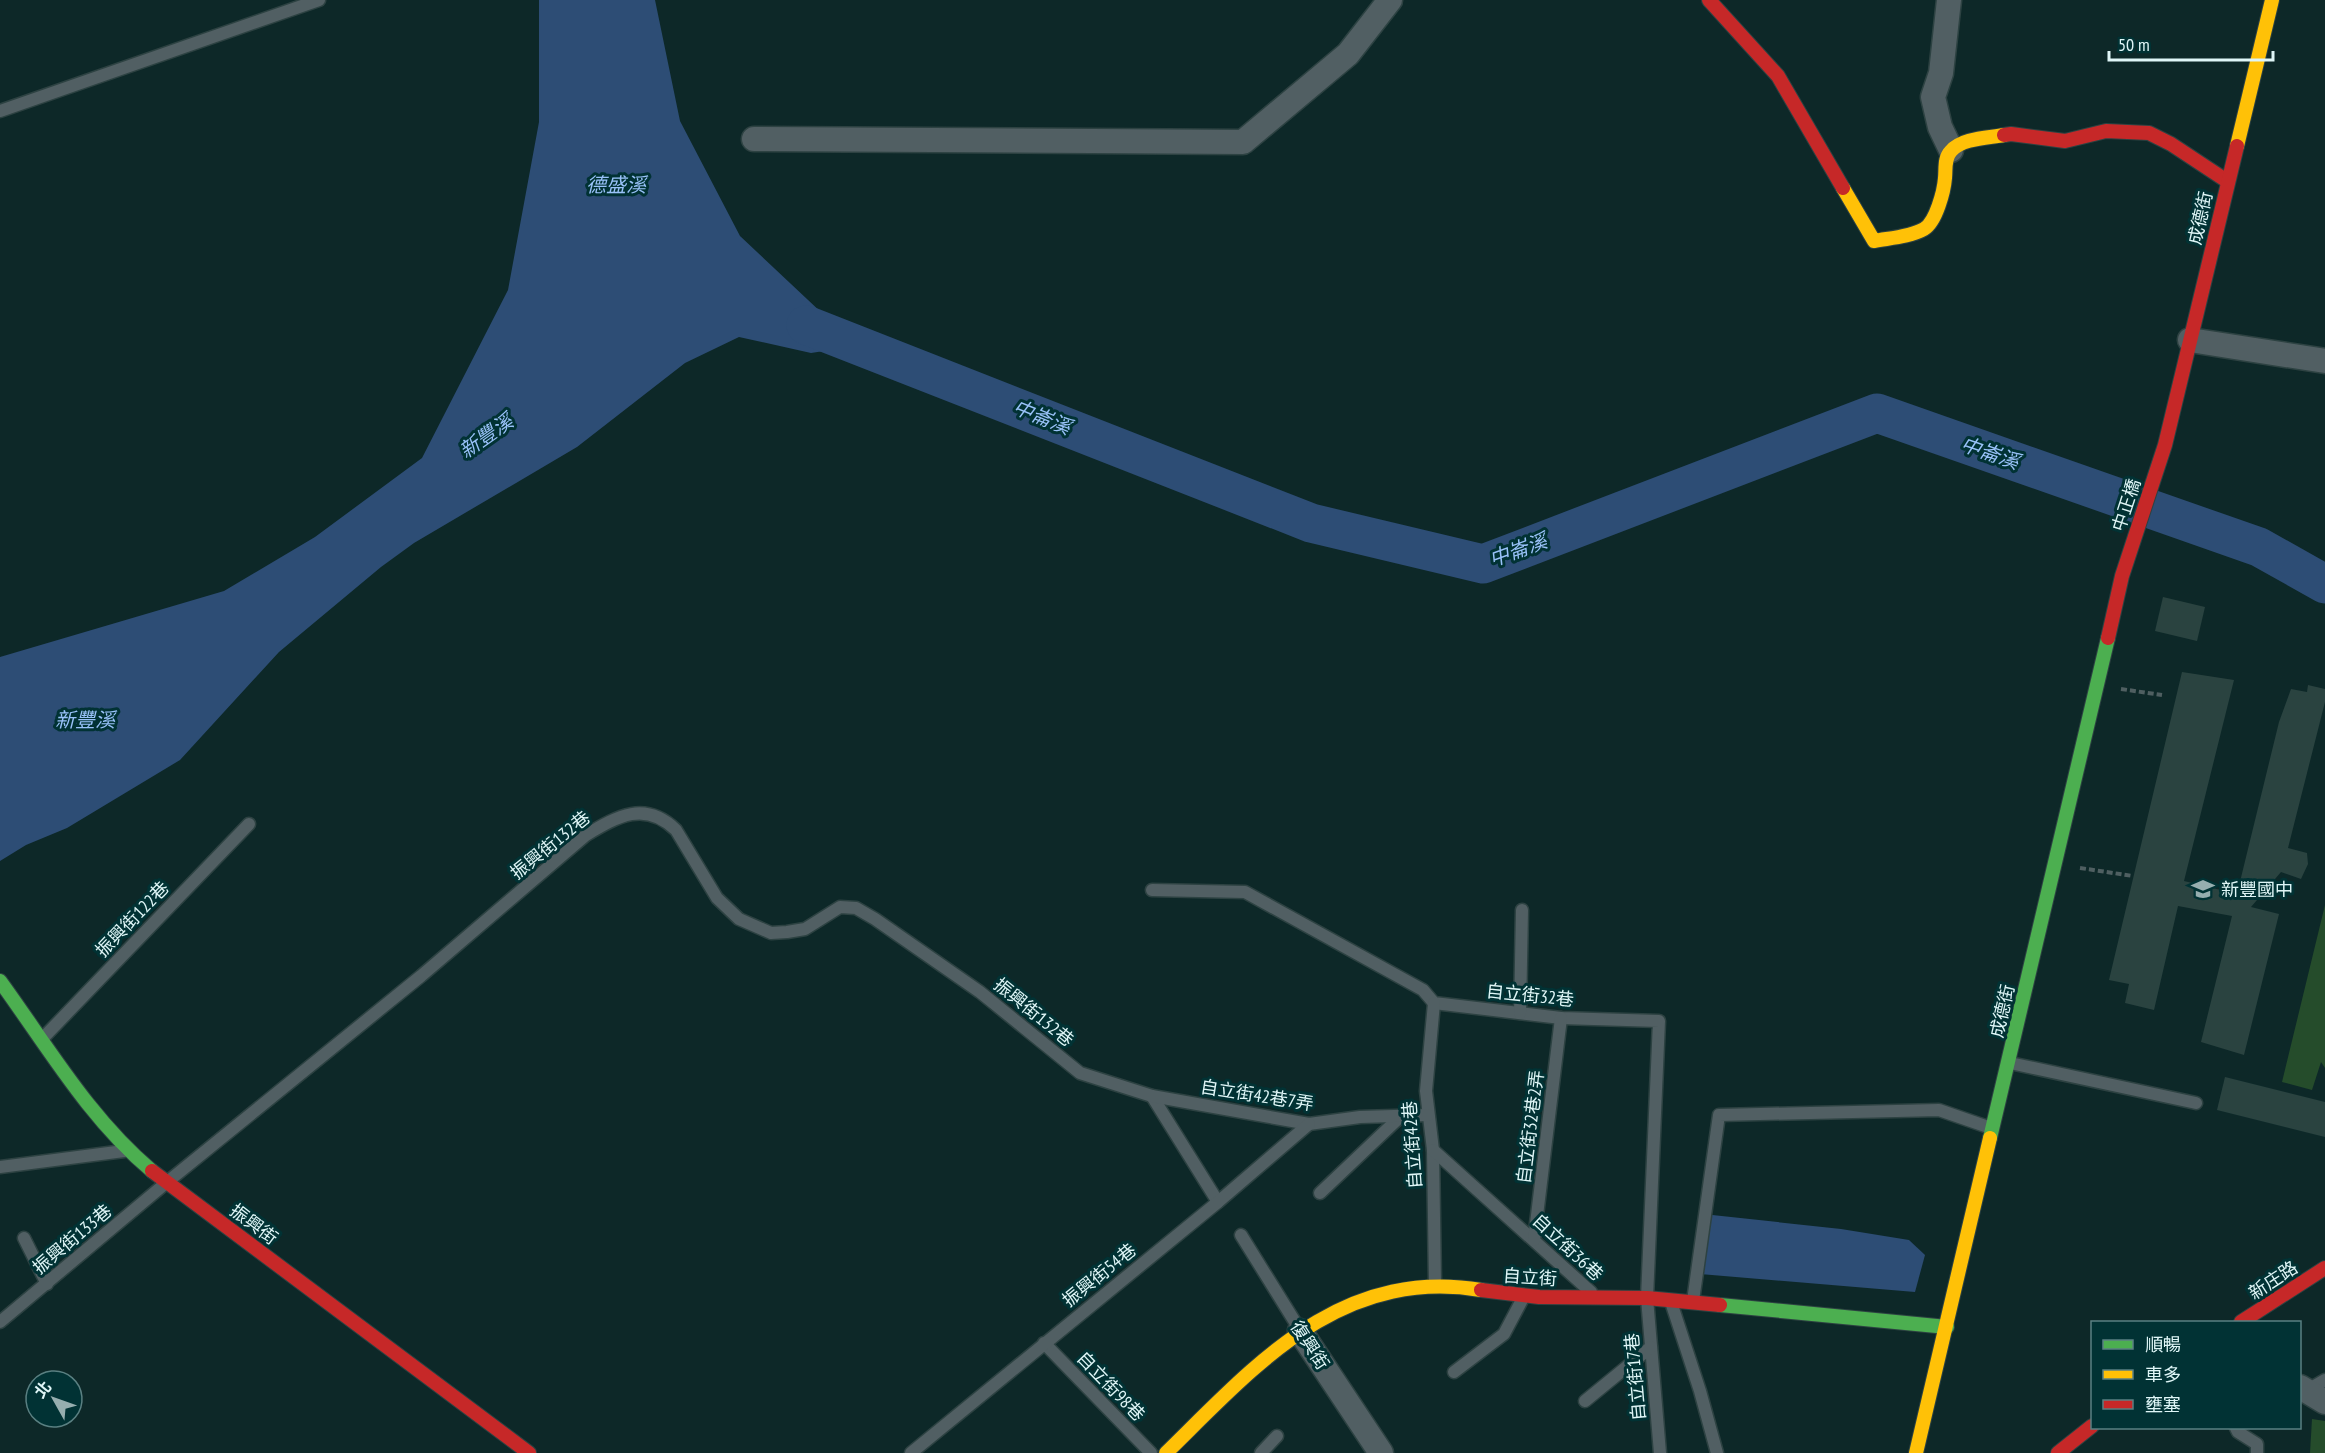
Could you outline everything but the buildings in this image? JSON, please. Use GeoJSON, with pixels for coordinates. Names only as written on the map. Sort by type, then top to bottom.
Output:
{"type":"FeatureCollection","features":[{"type":"Feature","properties":{"kind":"street"},"geometry":{"type":"LineString","coordinates":[[754,139],[1243,142],[1348,54],[1390,0]]}},
{"type":"Feature","properties":{"kind":"street"},"geometry":{"type":"LineString","coordinates":[[1709,0],[1778,76],[1874,241],[1926,228],[1937,211],[1945,180],[1946,159],[1951,150],[1965,142],[2011,134],[2065,141],[2106,131],[2149,133],[2171,144],[2227,182]]}},
{"type":"Feature","properties":{"kind":"street"},"geometry":{"type":"LineString","coordinates":[[1949,0],[1941,73],[1934,98],[1940,127],[1951,150]]}},
{"type":"Feature","properties":{"kind":"street","name":"成德街"},"geometry":{"type":"LineString","coordinates":[[2164,445],[2272,0]]}},
{"type":"Feature","properties":{"kind":"street"},"geometry":{"type":"LineString","coordinates":[[2190,340],[2325,361]]}},
{"type":"Feature","properties":{"kind":"street","name":"中正橋"},"geometry":{"type":"LineString","coordinates":[[2122,576],[2164,445]]}},
{"type":"Feature","properties":{"kind":"street","name":"成德街"},"geometry":{"type":"LineString","coordinates":[[1916,1453],[2122,576]]}},
{"type":"Feature","properties":{"kind":"street","name":"振興街"},"geometry":{"type":"LineString","coordinates":[[0,981],[83,1100],[128,1151],[442,1390],[529,1453]]}},
{"type":"Feature","properties":{"kind":"street","name":"新庄路"},"geometry":{"type":"LineString","coordinates":[[2244,1321],[2325,1268]]}},
{"type":"Feature","properties":{"kind":"street","name":"自立街"},"geometry":{"type":"LineString","coordinates":[[1166,1453],[1268,1355],[1300,1331],[1357,1302],[1402,1289],[1435,1285],[1524,1296],[1647,1298],[1947,1327]]}},
{"type":"Feature","properties":{"kind":"street","name":"復興街"},"geometry":{"type":"LineString","coordinates":[[1300,1331],[1381,1453]]}},
{"type":"Feature","properties":{"kind":"street"},"geometry":{"type":"LineString","coordinates":[[2058,1453],[2082,1439],[2091,1427]]}},
{"type":"Feature","properties":{"kind":"lane"},"geometry":{"type":"LineString","coordinates":[[0,111],[319,0]]}},
{"type":"Feature","properties":{"kind":"lane","name":"振興街132巷"},"geometry":{"type":"LineString","coordinates":[[166,1182],[421,976],[586,835],[617,817],[646,812],[667,822],[676,830],[717,898],[739,919],[771,933],[787,932],[805,929],[840,907],[856,908],[980,992],[1080,1073],[1152,1096]]}},
{"type":"Feature","properties":{"kind":"lane","name":"振興街122巷"},"geometry":{"type":"LineString","coordinates":[[42,1039],[249,824]]}},
{"type":"Feature","properties":{"kind":"lane"},"geometry":{"type":"LineString","coordinates":[[1152,890],[1245,892],[1423,990],[1434,1003]]}},
{"type":"Feature","properties":{"kind":"lane"},"geometry":{"type":"LineString","coordinates":[[1520,1013],[1522,910]]}},
{"type":"Feature","properties":{"kind":"lane","name":"自立街32巷"},"geometry":{"type":"LineString","coordinates":[[1434,1003],[1561,1018],[1659,1021],[1647,1298]]}},
{"type":"Feature","properties":{"kind":"lane","name":"自立街42巷"},"geometry":{"type":"LineString","coordinates":[[1434,1003],[1426,1092],[1433,1150],[1435,1285]]}},
{"type":"Feature","properties":{"kind":"lane","name":"自立街32巷2弄"},"geometry":{"type":"LineString","coordinates":[[1534,1240],[1561,1018]]}},
{"type":"Feature","properties":{"kind":"lane"},"geometry":{"type":"LineString","coordinates":[[2009,1062],[2196,1102]]}},
{"type":"Feature","properties":{"kind":"lane"},"geometry":{"type":"LineString","coordinates":[[1152,1096],[1218,1202]]}},
{"type":"Feature","properties":{"kind":"lane","name":"自立街42巷7弄"},"geometry":{"type":"LineString","coordinates":[[1152,1096],[1309,1124],[1360,1117],[1428,1115]]}},
{"type":"Feature","properties":{"kind":"lane"},"geometry":{"type":"LineString","coordinates":[[1693,1302],[1719,1115],[1939,1110],[1993,1129]]}},
{"type":"Feature","properties":{"kind":"lane"},"geometry":{"type":"LineString","coordinates":[[1320,1193],[1400,1117]]}},
{"type":"Feature","properties":{"kind":"lane","name":"振興街54巷"},"geometry":{"type":"LineString","coordinates":[[911,1453],[1218,1202],[1309,1124]]}},
{"type":"Feature","properties":{"kind":"lane","name":"自立街36巷"},"geometry":{"type":"LineString","coordinates":[[1433,1150],[1598,1299]]}},
{"type":"Feature","properties":{"kind":"lane"},"geometry":{"type":"LineString","coordinates":[[0,1167],[128,1151]]}},
{"type":"Feature","properties":{"kind":"lane","name":"振興街133巷"},"geometry":{"type":"LineString","coordinates":[[0,1322],[166,1182]]}},
{"type":"Feature","properties":{"kind":"lane","name":"復興街"},"geometry":{"type":"LineString","coordinates":[[1240,1236],[1300,1331]]}},
{"type":"Feature","properties":{"kind":"lane"},"geometry":{"type":"LineString","coordinates":[[24,1238],[47,1284]]}},
{"type":"Feature","properties":{"kind":"lane"},"geometry":{"type":"LineString","coordinates":[[1454,1372],[1504,1334],[1524,1296]]}},
{"type":"Feature","properties":{"kind":"lane","name":"自立街17巷"},"geometry":{"type":"LineString","coordinates":[[1647,1298],[1660,1453]]}},
{"type":"Feature","properties":{"kind":"lane"},"geometry":{"type":"LineString","coordinates":[[1670,1300],[1700,1391],[1717,1453]]}},
{"type":"Feature","properties":{"kind":"lane","name":"自立街98巷"},"geometry":{"type":"LineString","coordinates":[[1044,1343],[1151,1453]]}},
{"type":"Feature","properties":{"kind":"lane"},"geometry":{"type":"LineString","coordinates":[[1585,1401],[1651,1347]]}},
{"type":"Feature","properties":{"kind":"lane"},"geometry":{"type":"LineString","coordinates":[[2236,1429],[2257,1444],[2257,1453]]}},
{"type":"Feature","properties":{"kind":"lane"},"geometry":{"type":"LineString","coordinates":[[1261,1453],[1277,1436]]}},
{"type":"Feature","properties":{"kind":"path"},"geometry":{"type":"LineString","coordinates":[[2096,685],[2163,695]]}},
{"type":"Feature","properties":{"kind":"path"},"geometry":{"type":"LineString","coordinates":[[2055,864],[2133,876]]}},
{"type":"Feature","properties":{"kind":"green space"},"geometry":{"type":"Polygon","coordinates":[[[2325,905],[2325,1068],[2321,1062],[2312,1090],[2282,1082],[2325,905]]]}},
{"type":"Feature","properties":{"kind":"green space"},"geometry":{"type":"Polygon","coordinates":[[[2312,1419],[2325,1421],[2325,1453],[2310,1453],[2312,1419]]]}},
{"type":"Feature","properties":{"kind":"water","name":"新豐溪"},"geometry":{"type":"Polygon","coordinates":[[[539,0],[655,0],[680,121],[740,236],[857,346],[811,353],[739,337],[685,363],[577,447],[414,543],[381,567],[279,652],[180,760],[67,828],[26,845],[0,861],[0,657],[224,591],[315,537],[422,458],[508,290],[539,122],[539,0]]]}},
{"type":"Feature","properties":{"kind":"water"},"geometry":{"type":"Polygon","coordinates":[[[1703,1214],[1841,1229],[1909,1240],[1925,1255],[1915,1292],[1700,1274],[1703,1214]]]}},
{"type":"Feature","properties":{"kind":"waterway","name":"中崙溪"},"geometry":{"type":"LineString","coordinates":[[806,325],[1311,523],[1483,564],[1877,413],[2259,547],[2325,584]]}},
{"type":"Feature","properties":{"kind":"traffic: fast"},"geometry":{"type":"LineString","coordinates":[[1990,1138],[2108,638]]}},
{"type":"Feature","properties":{"kind":"traffic: fast"},"geometry":{"type":"LineString","coordinates":[[0,981],[89,1105],[108,1128],[152,1171]]}},
{"type":"Feature","properties":{"kind":"traffic: fast"},"geometry":{"type":"LineString","coordinates":[[1720,1305],[1947,1327]]}},
{"type":"Feature","properties":{"kind":"traffic: slow"},"geometry":{"type":"LineString","coordinates":[[2237,146],[2272,0]]}},
{"type":"Feature","properties":{"kind":"traffic: slow"},"geometry":{"type":"LineString","coordinates":[[1843,188],[1874,241],[1913,234],[1924,229],[1936,213],[1943,190],[1946,160],[1951,151],[1968,141],[2004,135]]}},
{"type":"Feature","properties":{"kind":"traffic: slow"},"geometry":{"type":"LineString","coordinates":[[1916,1453],[1990,1138]]}},
{"type":"Feature","properties":{"kind":"traffic: slow"},"geometry":{"type":"LineString","coordinates":[[1166,1453],[1268,1356],[1305,1330],[1343,1308],[1385,1293],[1431,1287],[1481,1290]]}},
{"type":"Feature","properties":{"kind":"traffic: jam"},"geometry":{"type":"LineString","coordinates":[[1709,0],[1778,76],[1843,188]]}},
{"type":"Feature","properties":{"kind":"traffic: jam"},"geometry":{"type":"LineString","coordinates":[[2004,135],[2065,141],[2106,131],[2149,133],[2171,144],[2227,181]]}},
{"type":"Feature","properties":{"kind":"traffic: jam"},"geometry":{"type":"LineString","coordinates":[[2108,638],[2122,576],[2165,445],[2237,146]]}},
{"type":"Feature","properties":{"kind":"traffic: jam"},"geometry":{"type":"LineString","coordinates":[[152,1171],[529,1453]]}},
{"type":"Feature","properties":{"kind":"traffic: jam"},"geometry":{"type":"LineString","coordinates":[[2243,1321],[2325,1268]]}},
{"type":"Feature","properties":{"kind":"traffic: jam"},"geometry":{"type":"LineString","coordinates":[[1481,1290],[1539,1297],[1647,1298],[1720,1305]]}},
{"type":"Feature","properties":{"kind":"traffic: jam"},"geometry":{"type":"LineString","coordinates":[[2058,1453],[2091,1427]]}},
{"type":"Feature","properties":{"kind":"place","name":"新豐國中"},"geometry":{"type":"Point","coordinates":[2203,889]}},
{"type":"Feature","properties":{"kind":"water label","name":"德盛溪"},"geometry":{"type":"Point","coordinates":[616,185]}}]}
